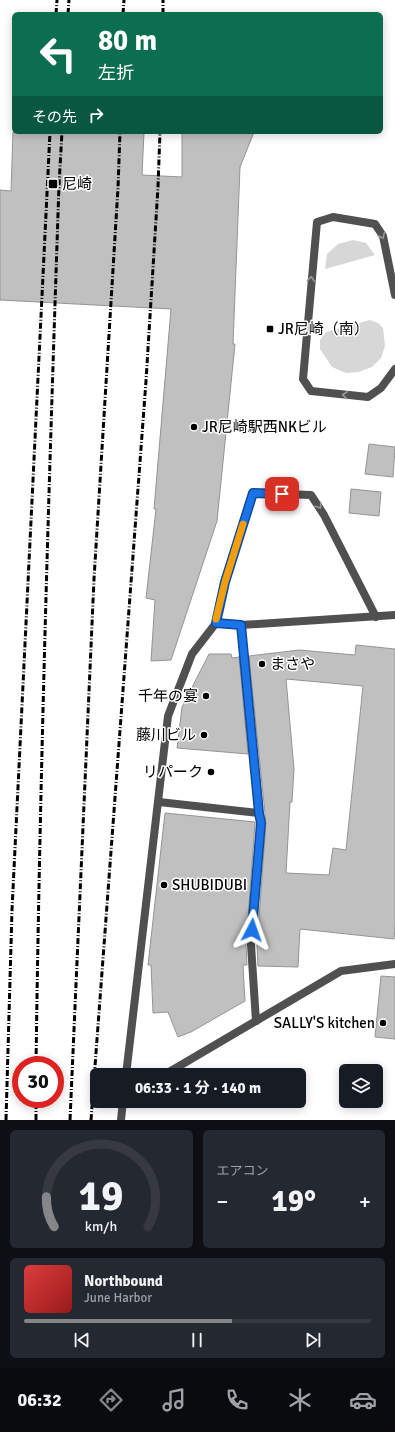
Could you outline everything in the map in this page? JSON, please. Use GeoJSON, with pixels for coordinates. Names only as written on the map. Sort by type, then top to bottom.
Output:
{"type":"FeatureCollection","features":[{"type":"Feature","properties":{"kind":"street"},"geometry":{"type":"LineString","coordinates":[[395,295],[383,236],[375,224],[333,217],[317,222],[303,379],[311,391],[368,397],[381,388],[395,369]]}},
{"type":"Feature","properties":{"kind":"street"},"geometry":{"type":"LineString","coordinates":[[127,1068],[168,716],[192,654],[216,623],[225,582],[253,493],[311,495],[324,515],[376,617]]}},
{"type":"Feature","properties":{"kind":"street"},"geometry":{"type":"LineString","coordinates":[[216,623],[241,625],[395,615]]}},
{"type":"Feature","properties":{"kind":"street"},"geometry":{"type":"LineString","coordinates":[[241,625],[261,823],[251,945],[256,1021]]}},
{"type":"Feature","properties":{"kind":"street"},"geometry":{"type":"LineString","coordinates":[[159,802],[259,813]]}},
{"type":"Feature","properties":{"kind":"street"},"geometry":{"type":"LineString","coordinates":[[176,1068],[341,971],[395,964]]}},
{"type":"Feature","properties":{"kind":"street"},"geometry":{"type":"LineString","coordinates":[[121,1120],[122,1108]]}},
{"type":"Feature","properties":{"kind":"shaded area"},"geometry":{"type":"Polygon","coordinates":[[[353,240],[366,243],[375,255],[325,269],[327,254],[338,244],[353,240]]]}},
{"type":"Feature","properties":{"kind":"shaded area"},"geometry":{"type":"Polygon","coordinates":[[[370,320],[378,323],[383,328],[385,346],[381,358],[372,367],[359,372],[346,373],[332,367],[320,349],[320,340],[326,332],[370,320]]]}},
{"type":"Feature","properties":{"kind":"building","name":"尼崎"},"geometry":{"type":"Polygon","coordinates":[[[13,134],[144,134],[142,175],[182,177],[182,134],[253,134],[240,167],[233,344],[235,344],[217,521],[171,660],[151,661],[155,600],[146,598],[156,509],[154,509],[171,309],[0,300],[0,190],[11,191],[13,134]]]}},
{"type":"Feature","properties":{"kind":"building"},"geometry":{"type":"Polygon","coordinates":[[[369,444],[395,447],[393,477],[365,474],[369,444]]]}},
{"type":"Feature","properties":{"kind":"building"},"geometry":{"type":"Polygon","coordinates":[[[351,489],[381,492],[379,516],[349,513],[351,489]]]}},
{"type":"Feature","properties":{"kind":"building"},"geometry":{"type":"Polygon","coordinates":[[[356,645],[395,649],[394,939],[300,929],[298,967],[258,966],[257,945],[266,823],[249,656],[299,650],[355,655],[356,645]],[[286,679],[294,769],[292,802],[290,802],[286,873],[329,875],[333,848],[346,850],[363,686],[286,679]]]}},
{"type":"Feature","properties":{"kind":"building"},"geometry":{"type":"Polygon","coordinates":[[[209,654],[231,654],[232,658],[239,657],[248,754],[177,748],[182,707],[209,654]]]}},
{"type":"Feature","properties":{"kind":"building"},"geometry":{"type":"Polygon","coordinates":[[[165,813],[255,822],[246,945],[247,965],[243,965],[245,1001],[191,1032],[178,1037],[168,1012],[153,1013],[151,965],[148,965],[165,813]]]}},
{"type":"Feature","properties":{"kind":"building"},"geometry":{"type":"Polygon","coordinates":[[[381,976],[395,977],[395,1039],[375,1037],[381,976]]]}},
{"type":"Feature","properties":{"kind":"railway"},"geometry":{"type":"LineString","coordinates":[[56,12],[57,0]]}},
{"type":"Feature","properties":{"kind":"railway"},"geometry":{"type":"LineString","coordinates":[[68,12],[69,0]]}},
{"type":"Feature","properties":{"kind":"railway"},"geometry":{"type":"LineString","coordinates":[[123,12],[124,0]]}},
{"type":"Feature","properties":{"kind":"railway"},"geometry":{"type":"LineString","coordinates":[[163,0],[163,12]]}},
{"type":"Feature","properties":{"kind":"railway"},"geometry":{"type":"LineString","coordinates":[[6,1120],[12,910],[50,134]]}},
{"type":"Feature","properties":{"kind":"railway"},"geometry":{"type":"LineString","coordinates":[[36,1056],[45,625],[62,134]]}},
{"type":"Feature","properties":{"kind":"railway"},"geometry":{"type":"LineString","coordinates":[[70,1120],[94,579],[118,188],[120,134]]}},
{"type":"Feature","properties":{"kind":"railway"},"geometry":{"type":"LineString","coordinates":[[91,1120],[146,381],[160,134]]}},
{"type":"Feature","properties":{"kind":"railway"},"geometry":{"type":"LineString","coordinates":[[36,1108],[36,1120]]}},
{"type":"Feature","properties":{"kind":"slow traffic"},"geometry":{"type":"LineString","coordinates":[[216,619],[225,582],[243,524]]}},
{"type":"Feature","properties":{"kind":"place","name":"尼崎"},"geometry":{"type":"Point","coordinates":[53,184]}},
{"type":"Feature","properties":{"kind":"place","name":"JR尼崎（南）"},"geometry":{"type":"Point","coordinates":[270,329]}},
{"type":"Feature","properties":{"kind":"place","name":"JR尼崎駅西NKビル"},"geometry":{"type":"Point","coordinates":[194,427]}},
{"type":"Feature","properties":{"kind":"place","name":"まさや"},"geometry":{"type":"Point","coordinates":[262,664]}},
{"type":"Feature","properties":{"kind":"place","name":"千年の宴"},"geometry":{"type":"Point","coordinates":[206,696]}},
{"type":"Feature","properties":{"kind":"place","name":"藤川ビル"},"geometry":{"type":"Point","coordinates":[204,735]}},
{"type":"Feature","properties":{"kind":"place","name":"リパーク"},"geometry":{"type":"Point","coordinates":[211,772]}},
{"type":"Feature","properties":{"kind":"place","name":"SHUBIDUBI"},"geometry":{"type":"Point","coordinates":[164,885]}},
{"type":"Feature","properties":{"kind":"place","name":"SALLY'S kitchen"},"geometry":{"type":"Point","coordinates":[383,1023]}},
{"type":"Feature","properties":{"kind":"route"},"geometry":{"type":"LineString","coordinates":[[252,930],[261,823],[241,625],[216,623],[225,582],[253,493],[282,494]]}}]}
